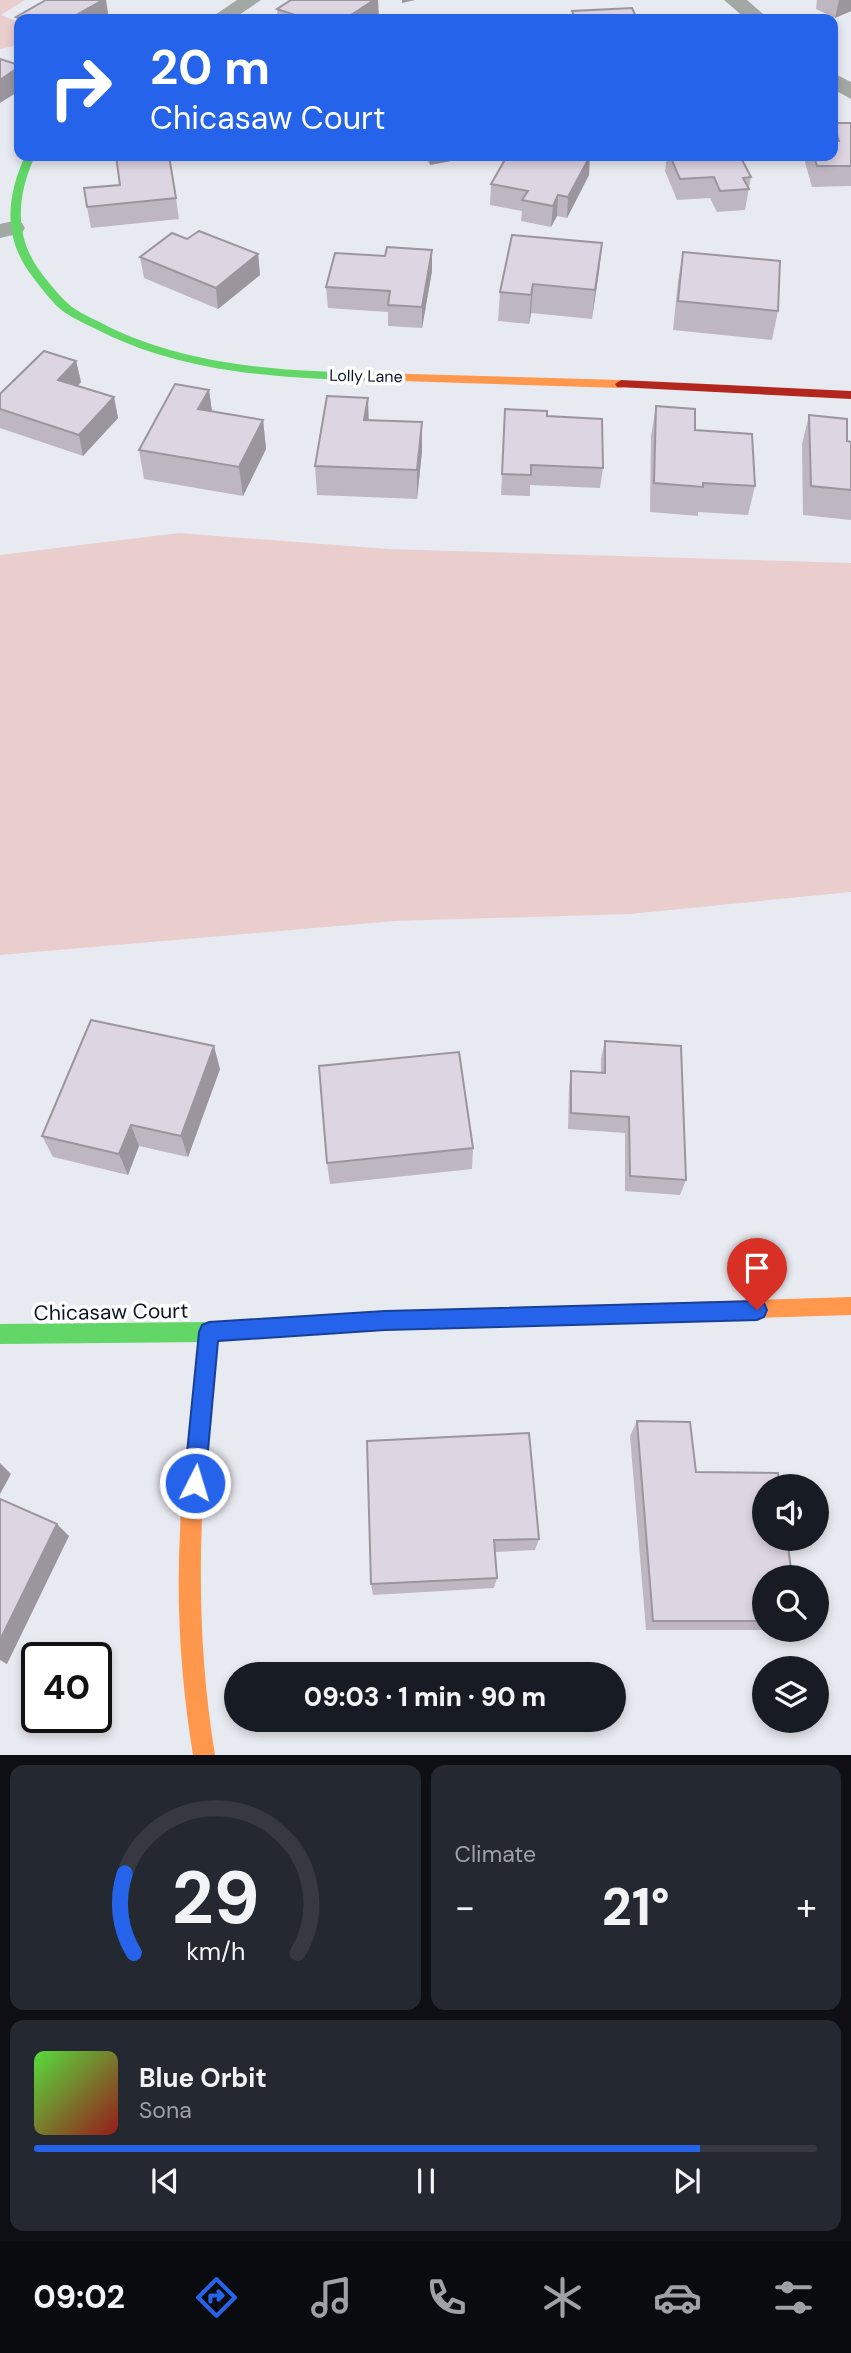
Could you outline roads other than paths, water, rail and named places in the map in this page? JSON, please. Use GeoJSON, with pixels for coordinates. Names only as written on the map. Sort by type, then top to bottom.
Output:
{"type":"FeatureCollection","features":[{"type":"Feature","properties":{"kind":"street"},"geometry":{"type":"LineString","coordinates":[[227,14],[251,0]]}},
{"type":"Feature","properties":{"kind":"street"},"geometry":{"type":"LineString","coordinates":[[734,0],[752,14]]}},
{"type":"Feature","properties":{"kind":"street","name":"Lolly Lane"},"geometry":{"type":"LineString","coordinates":[[28,161],[15,189],[7,229],[32,271],[43,285],[72,311],[133,344],[182,359],[220,367],[274,373],[502,379],[851,396]]}},
{"type":"Feature","properties":{"kind":"street","name":"Chicasaw Court"},"geometry":{"type":"LineString","coordinates":[[0,1334],[209,1332],[385,1320],[851,1306]]}},
{"type":"Feature","properties":{"kind":"street"},"geometry":{"type":"LineString","coordinates":[[204,1755],[195,1718],[188,1637],[192,1508],[209,1332]]}}]}
